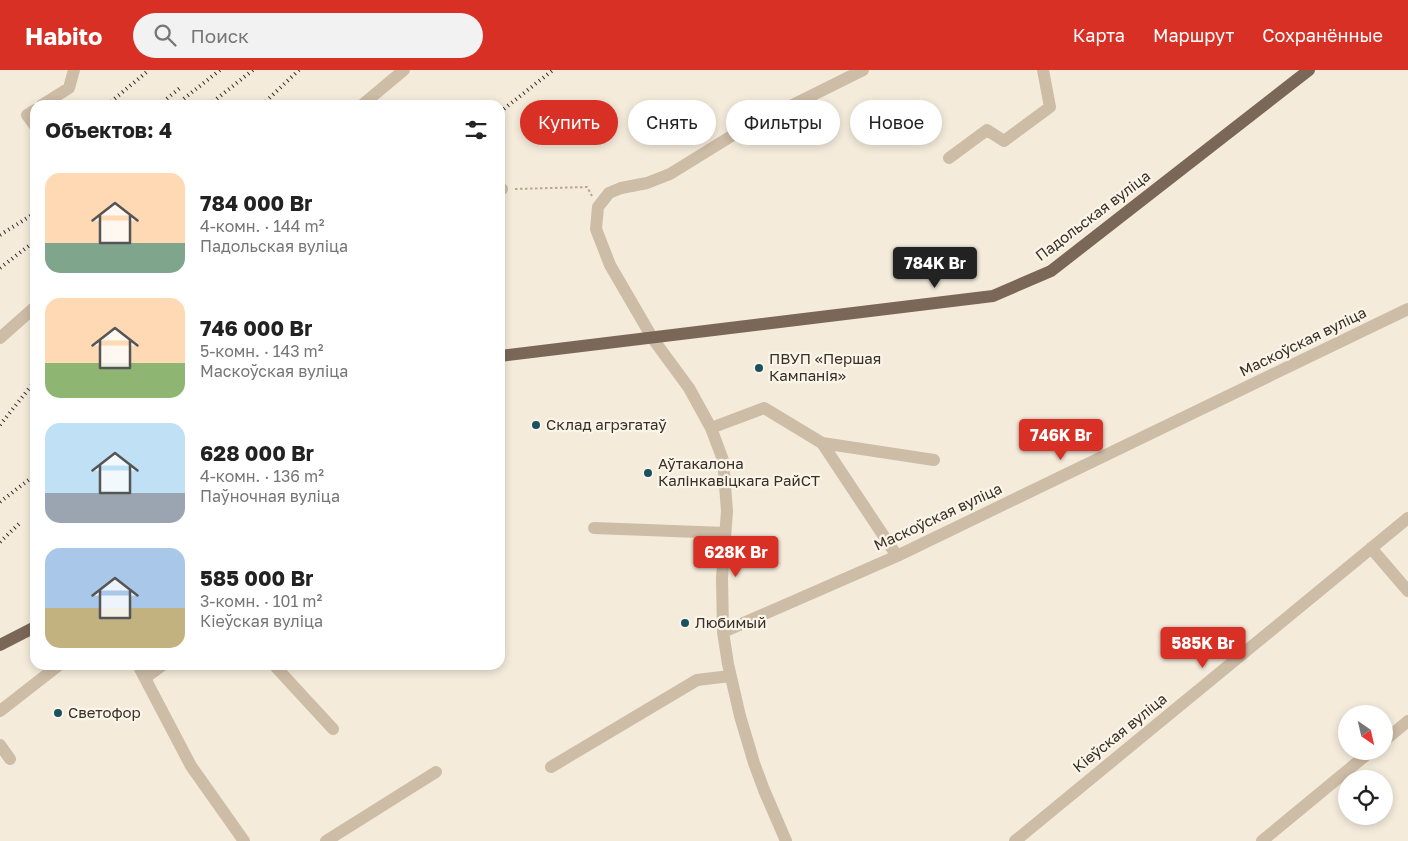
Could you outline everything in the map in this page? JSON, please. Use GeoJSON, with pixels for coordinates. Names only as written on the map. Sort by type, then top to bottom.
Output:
{"type":"FeatureCollection","features":[{"type":"Feature","properties":{"kind":"main road","name":"Падольская вуліца"},"geometry":{"type":"LineString","coordinates":[[505,355],[993,296],[1051,271],[1309,70]]}},
{"type":"Feature","properties":{"kind":"main road"},"geometry":{"type":"LineString","coordinates":[[0,644],[30,629]]}},
{"type":"Feature","properties":{"kind":"street"},"geometry":{"type":"LineString","coordinates":[[50,100],[68,88],[74,70]]}},
{"type":"Feature","properties":{"kind":"street"},"geometry":{"type":"LineString","coordinates":[[368,100],[404,70]]}},
{"type":"Feature","properties":{"kind":"street"},"geometry":{"type":"LineString","coordinates":[[786,841],[754,763],[730,676],[723,632],[722,578],[727,511],[723,460],[711,428],[689,388],[653,338],[610,265],[596,229],[598,207],[609,194],[621,188],[648,183],[670,174],[738,132],[863,70]]}},
{"type":"Feature","properties":{"kind":"street"},"geometry":{"type":"LineString","coordinates":[[949,158],[987,130],[1004,141],[1050,106],[1043,70]]}},
{"type":"Feature","properties":{"kind":"street","name":"Маскоўская вуліца"},"geometry":{"type":"LineString","coordinates":[[723,632],[897,556],[1408,309]]}},
{"type":"Feature","properties":{"kind":"street"},"geometry":{"type":"LineString","coordinates":[[0,338],[30,311]]}},
{"type":"Feature","properties":{"kind":"street"},"geometry":{"type":"LineString","coordinates":[[711,428],[764,408],[822,443],[934,460]]}},
{"type":"Feature","properties":{"kind":"street"},"geometry":{"type":"LineString","coordinates":[[822,443],[897,556]]}},
{"type":"Feature","properties":{"kind":"street","name":"Кіеўская вуліца"},"geometry":{"type":"LineString","coordinates":[[1015,841],[1408,518]]}},
{"type":"Feature","properties":{"kind":"street"},"geometry":{"type":"LineString","coordinates":[[594,528],[725,533]]}},
{"type":"Feature","properties":{"kind":"street"},"geometry":{"type":"LineString","coordinates":[[1371,548],[1408,591]]}},
{"type":"Feature","properties":{"kind":"street"},"geometry":{"type":"LineString","coordinates":[[0,711],[53,670]]}},
{"type":"Feature","properties":{"kind":"street"},"geometry":{"type":"LineString","coordinates":[[141,670],[191,766],[244,841]]}},
{"type":"Feature","properties":{"kind":"street"},"geometry":{"type":"LineString","coordinates":[[145,678],[156,670]]}},
{"type":"Feature","properties":{"kind":"street"},"geometry":{"type":"LineString","coordinates":[[279,670],[332,729]]}},
{"type":"Feature","properties":{"kind":"street"},"geometry":{"type":"LineString","coordinates":[[551,767],[697,680],[730,676]]}},
{"type":"Feature","properties":{"kind":"street"},"geometry":{"type":"LineString","coordinates":[[1393,734],[1408,721]]}},
{"type":"Feature","properties":{"kind":"street"},"geometry":{"type":"LineString","coordinates":[[0,745],[10,759]]}},
{"type":"Feature","properties":{"kind":"street"},"geometry":{"type":"LineString","coordinates":[[1262,841],[1360,760]]}},
{"type":"Feature","properties":{"kind":"street"},"geometry":{"type":"LineString","coordinates":[[326,841],[436,772]]}},
{"type":"Feature","properties":{"kind":"path"},"geometry":{"type":"LineString","coordinates":[[505,190],[587,186],[598,207]]}},
{"type":"Feature","properties":{"kind":"railway"},"geometry":{"type":"LineString","coordinates":[[113,100],[149,70]]}},
{"type":"Feature","properties":{"kind":"railway"},"geometry":{"type":"LineString","coordinates":[[182,100],[220,70]]}},
{"type":"Feature","properties":{"kind":"railway"},"geometry":{"type":"LineString","coordinates":[[215,100],[253,70]]}},
{"type":"Feature","properties":{"kind":"railway"},"geometry":{"type":"LineString","coordinates":[[267,100],[299,70]]}},
{"type":"Feature","properties":{"kind":"railway"},"geometry":{"type":"LineString","coordinates":[[505,108],[553,70]]}},
{"type":"Feature","properties":{"kind":"railway"},"geometry":{"type":"LineString","coordinates":[[165,100],[180,88]]}},
{"type":"Feature","properties":{"kind":"railway"},"geometry":{"type":"LineString","coordinates":[[0,235],[30,216]]}},
{"type":"Feature","properties":{"kind":"railway"},"geometry":{"type":"LineString","coordinates":[[0,268],[30,245]]}},
{"type":"Feature","properties":{"kind":"railway"},"geometry":{"type":"LineString","coordinates":[[0,425],[30,387]]}},
{"type":"Feature","properties":{"kind":"railway"},"geometry":{"type":"LineString","coordinates":[[0,502],[30,479]]}},
{"type":"Feature","properties":{"kind":"railway"},"geometry":{"type":"LineString","coordinates":[[0,542],[21,522]]}},
{"type":"Feature","properties":{"kind":"place","name":"ПВУП «Першая Кампанія»"},"geometry":{"type":"Point","coordinates":[759,368]}},
{"type":"Feature","properties":{"kind":"place","name":"Склад агрэгатаў"},"geometry":{"type":"Point","coordinates":[536,425]}},
{"type":"Feature","properties":{"kind":"place","name":"Аўтакалона Калінкавіцкага РайСТ"},"geometry":{"type":"Point","coordinates":[648,473]}},
{"type":"Feature","properties":{"kind":"place","name":"Любимый"},"geometry":{"type":"Point","coordinates":[685,623]}},
{"type":"Feature","properties":{"kind":"place","name":"Светофор"},"geometry":{"type":"Point","coordinates":[58,713]}}]}
